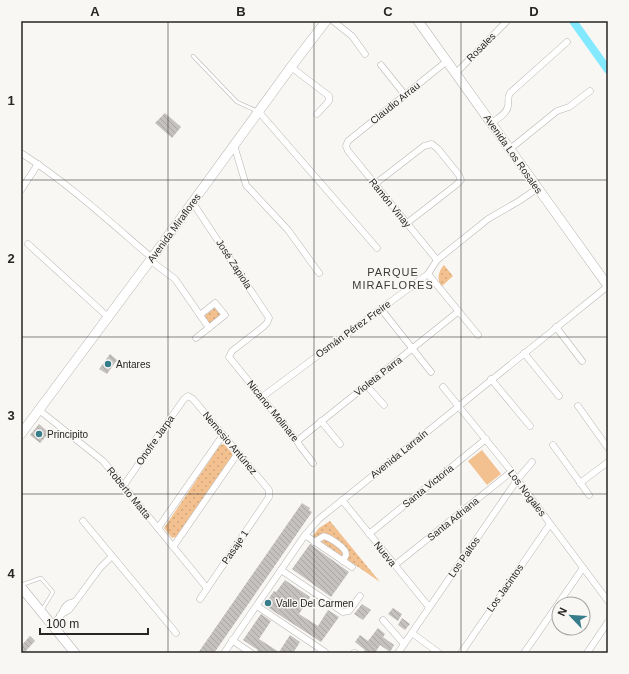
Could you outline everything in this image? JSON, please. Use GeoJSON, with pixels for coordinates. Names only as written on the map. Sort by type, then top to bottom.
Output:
{"type":"FeatureCollection","features":[{"type":"Feature","properties":{"kind":"main road","name":"Avenida Miraflores"},"geometry":{"type":"LineString","coordinates":[[21,434],[152,260],[234,145],[326,21]]}},
{"type":"Feature","properties":{"kind":"main road","name":"Avenida Los Rosales"},"geometry":{"type":"LineString","coordinates":[[418,21],[608,286]]}},
{"type":"Feature","properties":{"kind":"main road"},"geometry":{"type":"LineString","coordinates":[[21,586],[75,653]]}},
{"type":"Feature","properties":{"kind":"street"},"geometry":{"type":"LineString","coordinates":[[333,21],[352,36],[365,54]]}},
{"type":"Feature","properties":{"kind":"street","name":"Rosales"},"geometry":{"type":"LineString","coordinates":[[456,73],[508,21]]}},
{"type":"Feature","properties":{"kind":"street"},"geometry":{"type":"LineString","coordinates":[[491,123],[506,112],[510,93],[567,42]]}},
{"type":"Feature","properties":{"kind":"street","name":"Claudio Arrau"},"geometry":{"type":"LineString","coordinates":[[346,146],[348,141],[447,60]]}},
{"type":"Feature","properties":{"kind":"street"},"geometry":{"type":"LineString","coordinates":[[381,65],[405,95]]}},
{"type":"Feature","properties":{"kind":"street"},"geometry":{"type":"LineString","coordinates":[[291,67],[328,95],[329,101],[317,114]]}},
{"type":"Feature","properties":{"kind":"street"},"geometry":{"type":"LineString","coordinates":[[510,149],[557,111],[569,107],[590,91]]}},
{"type":"Feature","properties":{"kind":"street"},"geometry":{"type":"LineString","coordinates":[[259,112],[377,248]]}},
{"type":"Feature","properties":{"kind":"street"},"geometry":{"type":"LineString","coordinates":[[375,184],[424,146],[432,144],[438,149],[459,175],[460,180],[456,185],[407,224]]}},
{"type":"Feature","properties":{"kind":"street"},"geometry":{"type":"LineString","coordinates":[[234,145],[246,185],[288,230],[319,273]]}},
{"type":"Feature","properties":{"kind":"street","name":"Ramón Vinay"},"geometry":{"type":"LineString","coordinates":[[346,146],[348,151],[437,260]]}},
{"type":"Feature","properties":{"kind":"street"},"geometry":{"type":"LineString","coordinates":[[21,153],[38,164],[88,203],[175,279],[209,328]]}},
{"type":"Feature","properties":{"kind":"street"},"geometry":{"type":"LineString","coordinates":[[21,190],[38,164]]}},
{"type":"Feature","properties":{"kind":"street","name":"Osmán Pérez Freire"},"geometry":{"type":"LineString","coordinates":[[262,397],[428,274],[437,260],[488,219],[538,188]]}},
{"type":"Feature","properties":{"kind":"street","name":"José Zapiola"},"geometry":{"type":"LineString","coordinates":[[193,202],[268,315],[268,321],[263,327],[232,351],[230,355],[232,361]]}},
{"type":"Feature","properties":{"kind":"street"},"geometry":{"type":"LineString","coordinates":[[28,244],[108,317]]}},
{"type":"Feature","properties":{"kind":"street"},"geometry":{"type":"LineString","coordinates":[[428,274],[478,336]]}},
{"type":"Feature","properties":{"kind":"street","name":"Avenida Larraín"},"geometry":{"type":"LineString","coordinates":[[224,653],[305,535],[319,519],[608,286]]}},
{"type":"Feature","properties":{"kind":"street"},"geometry":{"type":"LineString","coordinates":[[196,338],[225,316],[215,303],[200,314]]}},
{"type":"Feature","properties":{"kind":"street"},"geometry":{"type":"LineString","coordinates":[[381,309],[431,372]]}},
{"type":"Feature","properties":{"kind":"street","name":"Violeta Parra"},"geometry":{"type":"LineString","coordinates":[[297,440],[459,311]]}},
{"type":"Feature","properties":{"kind":"street"},"geometry":{"type":"LineString","coordinates":[[556,327],[582,361]]}},
{"type":"Feature","properties":{"kind":"street"},"geometry":{"type":"LineString","coordinates":[[524,353],[559,396]]}},
{"type":"Feature","properties":{"kind":"street","name":"Nicanor Molinare"},"geometry":{"type":"LineString","coordinates":[[232,361],[297,440],[313,463]]}},
{"type":"Feature","properties":{"kind":"street"},"geometry":{"type":"LineString","coordinates":[[492,379],[530,426]]}},
{"type":"Feature","properties":{"kind":"street"},"geometry":{"type":"LineString","coordinates":[[366,385],[384,405]]}},
{"type":"Feature","properties":{"kind":"street","name":"Los Nogales"},"geometry":{"type":"LineString","coordinates":[[444,387],[486,439],[608,601]]}},
{"type":"Feature","properties":{"kind":"street","name":"Nemesio Antúnez"},"geometry":{"type":"LineString","coordinates":[[188,396],[193,399],[238,452],[269,490],[270,494]]}},
{"type":"Feature","properties":{"kind":"street","name":"Onofre Jarpa"},"geometry":{"type":"LineString","coordinates":[[124,485],[184,398],[188,396]]}},
{"type":"Feature","properties":{"kind":"street"},"geometry":{"type":"LineString","coordinates":[[578,406],[608,448]]}},
{"type":"Feature","properties":{"kind":"street","name":"Roberto Matta"},"geometry":{"type":"LineString","coordinates":[[39,410],[102,461],[124,485],[207,588]]}},
{"type":"Feature","properties":{"kind":"street"},"geometry":{"type":"LineString","coordinates":[[321,421],[340,444]]}},
{"type":"Feature","properties":{"kind":"street"},"geometry":{"type":"LineString","coordinates":[[158,528],[223,435]]}},
{"type":"Feature","properties":{"kind":"street","name":"Santa Victoria"},"geometry":{"type":"LineString","coordinates":[[369,534],[486,439]]}},
{"type":"Feature","properties":{"kind":"street"},"geometry":{"type":"LineString","coordinates":[[552,445],[589,495]]}},
{"type":"Feature","properties":{"kind":"street"},"geometry":{"type":"LineString","coordinates":[[173,547],[238,452]]}},
{"type":"Feature","properties":{"kind":"street","name":"Los Paltos"},"geometry":{"type":"LineString","coordinates":[[398,653],[517,480],[532,462]]}},
{"type":"Feature","properties":{"kind":"street"},"geometry":{"type":"LineString","coordinates":[[580,482],[608,462]]}},
{"type":"Feature","properties":{"kind":"street","name":"Santa Adriana"},"geometry":{"type":"LineString","coordinates":[[395,565],[511,472]]}},
{"type":"Feature","properties":{"kind":"street","name":"Pasaje 1"},"geometry":{"type":"LineString","coordinates":[[200,599],[270,494]]}},
{"type":"Feature","properties":{"kind":"street","name":"Nueva"},"geometry":{"type":"LineString","coordinates":[[342,500],[429,608]]}},
{"type":"Feature","properties":{"kind":"street"},"geometry":{"type":"LineString","coordinates":[[83,521],[176,633]]}},
{"type":"Feature","properties":{"kind":"street","name":"Los Jacintos"},"geometry":{"type":"LineString","coordinates":[[461,653],[550,524]]}},
{"type":"Feature","properties":{"kind":"street"},"geometry":{"type":"LineString","coordinates":[[305,535],[352,567]]}},
{"type":"Feature","properties":{"kind":"street"},"geometry":{"type":"LineString","coordinates":[[314,542],[324,536],[339,544],[346,553],[346,556],[342,561]]}},
{"type":"Feature","properties":{"kind":"street"},"geometry":{"type":"LineString","coordinates":[[52,625],[60,616],[69,610],[100,568],[112,556]]}},
{"type":"Feature","properties":{"kind":"street"},"geometry":{"type":"LineString","coordinates":[[524,653],[583,568]]}},
{"type":"Feature","properties":{"kind":"street"},"geometry":{"type":"LineString","coordinates":[[282,570],[343,612],[349,611],[360,596]]}},
{"type":"Feature","properties":{"kind":"street"},"geometry":{"type":"LineString","coordinates":[[257,606],[325,652]]}},
{"type":"Feature","properties":{"kind":"street"},"geometry":{"type":"LineString","coordinates":[[383,620],[404,644]]}},
{"type":"Feature","properties":{"kind":"street"},"geometry":{"type":"LineString","coordinates":[[587,653],[608,622]]}},
{"type":"Feature","properties":{"kind":"street"},"geometry":{"type":"LineString","coordinates":[[412,633],[439,653]]}},
{"type":"Feature","properties":{"kind":"street"},"geometry":{"type":"LineString","coordinates":[[232,640],[251,653]]}},
{"type":"Feature","properties":{"kind":"lane"},"geometry":{"type":"LineString","coordinates":[[193,56],[237,102],[259,112]]}},
{"type":"Feature","properties":{"kind":"lane"},"geometry":{"type":"LineString","coordinates":[[21,586],[41,578],[53,592],[41,612]]}},
{"type":"Feature","properties":{"kind":"shaded area"},"geometry":{"type":"Polygon","coordinates":[[[444,265],[453,276],[441,287],[439,275],[440,270],[444,265]]]}},
{"type":"Feature","properties":{"kind":"shaded area"},"geometry":{"type":"Polygon","coordinates":[[[216,307],[222,315],[210,324],[204,316],[216,307]]]}},
{"type":"Feature","properties":{"kind":"shaded area"},"geometry":{"type":"Polygon","coordinates":[[[224,444],[232,453],[232,456],[176,537],[172,538],[164,528],[220,445],[224,444]]]}},
{"type":"Feature","properties":{"kind":"shaded area"},"geometry":{"type":"Polygon","coordinates":[[[482,450],[501,474],[487,485],[468,461],[482,450]]]}},
{"type":"Feature","properties":{"kind":"shaded area"},"geometry":{"type":"Polygon","coordinates":[[[330,521],[380,582],[313,536],[319,528],[330,521]]]}},
{"type":"Feature","properties":{"kind":"building"},"geometry":{"type":"Polygon","coordinates":[[[165,113],[181,127],[172,138],[155,123],[165,113]]]}},
{"type":"Feature","properties":{"kind":"building","name":"Antares"},"geometry":{"type":"Polygon","coordinates":[[[110,354],[117,360],[107,374],[99,369],[110,354]]]}},
{"type":"Feature","properties":{"kind":"building","name":"Principito"},"geometry":{"type":"Polygon","coordinates":[[[39,424],[49,433],[40,443],[30,435],[39,424]]]}},
{"type":"Feature","properties":{"kind":"building"},"geometry":{"type":"Polygon","coordinates":[[[302,503],[310,508],[309,510],[312,512],[265,580],[214,653],[198,653],[302,503]]]}},
{"type":"Feature","properties":{"kind":"building"},"geometry":{"type":"Polygon","coordinates":[[[310,544],[349,572],[331,597],[292,569],[310,544]]]}},
{"type":"Feature","properties":{"kind":"building"},"geometry":{"type":"Polygon","coordinates":[[[285,580],[310,597],[299,614],[318,626],[328,610],[339,617],[321,642],[264,605],[274,591],[276,592],[285,580]]]}},
{"type":"Feature","properties":{"kind":"building"},"geometry":{"type":"Polygon","coordinates":[[[362,604],[371,610],[363,620],[354,614],[362,604]]]}},
{"type":"Feature","properties":{"kind":"building"},"geometry":{"type":"Polygon","coordinates":[[[393,608],[402,614],[398,621],[388,614],[393,608]]]}},
{"type":"Feature","properties":{"kind":"building"},"geometry":{"type":"Polygon","coordinates":[[[261,614],[271,621],[259,639],[279,652],[290,635],[300,642],[293,653],[260,653],[243,640],[261,614]]]}},
{"type":"Feature","properties":{"kind":"building"},"geometry":{"type":"Polygon","coordinates":[[[402,618],[410,624],[405,630],[398,625],[402,618]]]}},
{"type":"Feature","properties":{"kind":"building"},"geometry":{"type":"Polygon","coordinates":[[[378,628],[385,634],[383,637],[394,645],[390,652],[380,645],[375,653],[363,653],[365,650],[355,642],[360,635],[368,641],[378,628]]]}},
{"type":"Feature","properties":{"kind":"building"},"geometry":{"type":"Polygon","coordinates":[[[30,636],[35,641],[24,653],[21,653],[21,646],[30,636]]]}},
{"type":"Feature","properties":{"kind":"waterway"},"geometry":{"type":"LineString","coordinates":[[573,21],[608,70]]}},
{"type":"Feature","properties":{"kind":"place","name":"Antares"},"geometry":{"type":"Point","coordinates":[108,364]}},
{"type":"Feature","properties":{"kind":"place","name":"Principito"},"geometry":{"type":"Point","coordinates":[39,434]}},
{"type":"Feature","properties":{"kind":"place","name":"Valle Del Carmen"},"geometry":{"type":"Point","coordinates":[268,603]}},
{"type":"Feature","properties":{"kind":"district","name":"PARQUE MIRAFLORES"},"geometry":{"type":"Point","coordinates":[393,278]}}]}
